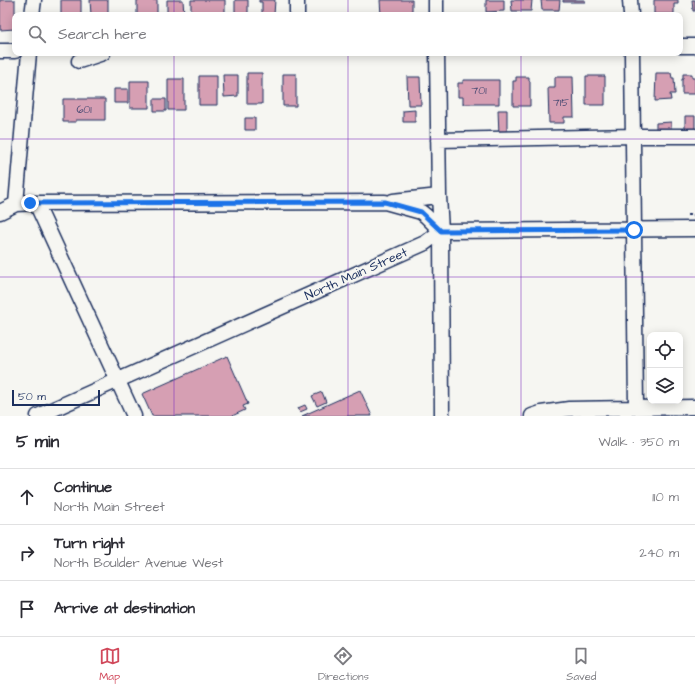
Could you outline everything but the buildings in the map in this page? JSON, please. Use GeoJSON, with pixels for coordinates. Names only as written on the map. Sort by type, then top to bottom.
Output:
{"type":"FeatureCollection","features":[{"type":"Feature","properties":{"kind":"street"},"geometry":{"type":"LineString","coordinates":[[32,12],[34,0]]}},
{"type":"Feature","properties":{"kind":"street"},"geometry":{"type":"LineString","coordinates":[[297,0],[297,12]]}},
{"type":"Feature","properties":{"kind":"street"},"geometry":{"type":"LineString","coordinates":[[436,0],[436,12]]}},
{"type":"Feature","properties":{"kind":"street"},"geometry":{"type":"LineString","coordinates":[[630,0],[631,12]]}},
{"type":"Feature","properties":{"kind":"street"},"geometry":{"type":"LineString","coordinates":[[683,46],[695,46]]}},
{"type":"Feature","properties":{"kind":"street"},"geometry":{"type":"LineString","coordinates":[[0,51],[12,51]]}},
{"type":"Feature","properties":{"kind":"street"},"geometry":{"type":"LineString","coordinates":[[16,204],[29,56]]}},
{"type":"Feature","properties":{"kind":"street"},"geometry":{"type":"LineString","coordinates":[[79,61],[94,56]]}},
{"type":"Feature","properties":{"kind":"street"},"geometry":{"type":"LineString","coordinates":[[437,56],[439,196],[441,231],[442,416]]}},
{"type":"Feature","properties":{"kind":"street"},"geometry":{"type":"LineString","coordinates":[[629,410],[634,230],[632,56]]}},
{"type":"Feature","properties":{"kind":"street"},"geometry":{"type":"LineString","coordinates":[[438,140],[695,136]]}},
{"type":"Feature","properties":{"kind":"street"},"geometry":{"type":"LineString","coordinates":[[0,212],[16,204],[36,203],[385,202],[439,196]]}},
{"type":"Feature","properties":{"kind":"street"},"geometry":{"type":"LineString","coordinates":[[385,202],[421,212],[441,231],[695,230]]}},
{"type":"Feature","properties":{"kind":"street"},"geometry":{"type":"LineString","coordinates":[[36,203],[134,416]]}},
{"type":"Feature","properties":{"kind":"street","name":"North Main Street"},"geometry":{"type":"LineString","coordinates":[[38,416],[427,242],[441,231]]}},
{"type":"Feature","properties":{"kind":"street"},"geometry":{"type":"LineString","coordinates":[[532,416],[541,413],[569,409],[629,410],[695,407]]}},
{"type":"Feature","properties":{"kind":"route"},"geometry":{"type":"LineString","coordinates":[[30,203],[385,202],[421,212],[441,231],[634,230]]}}]}
